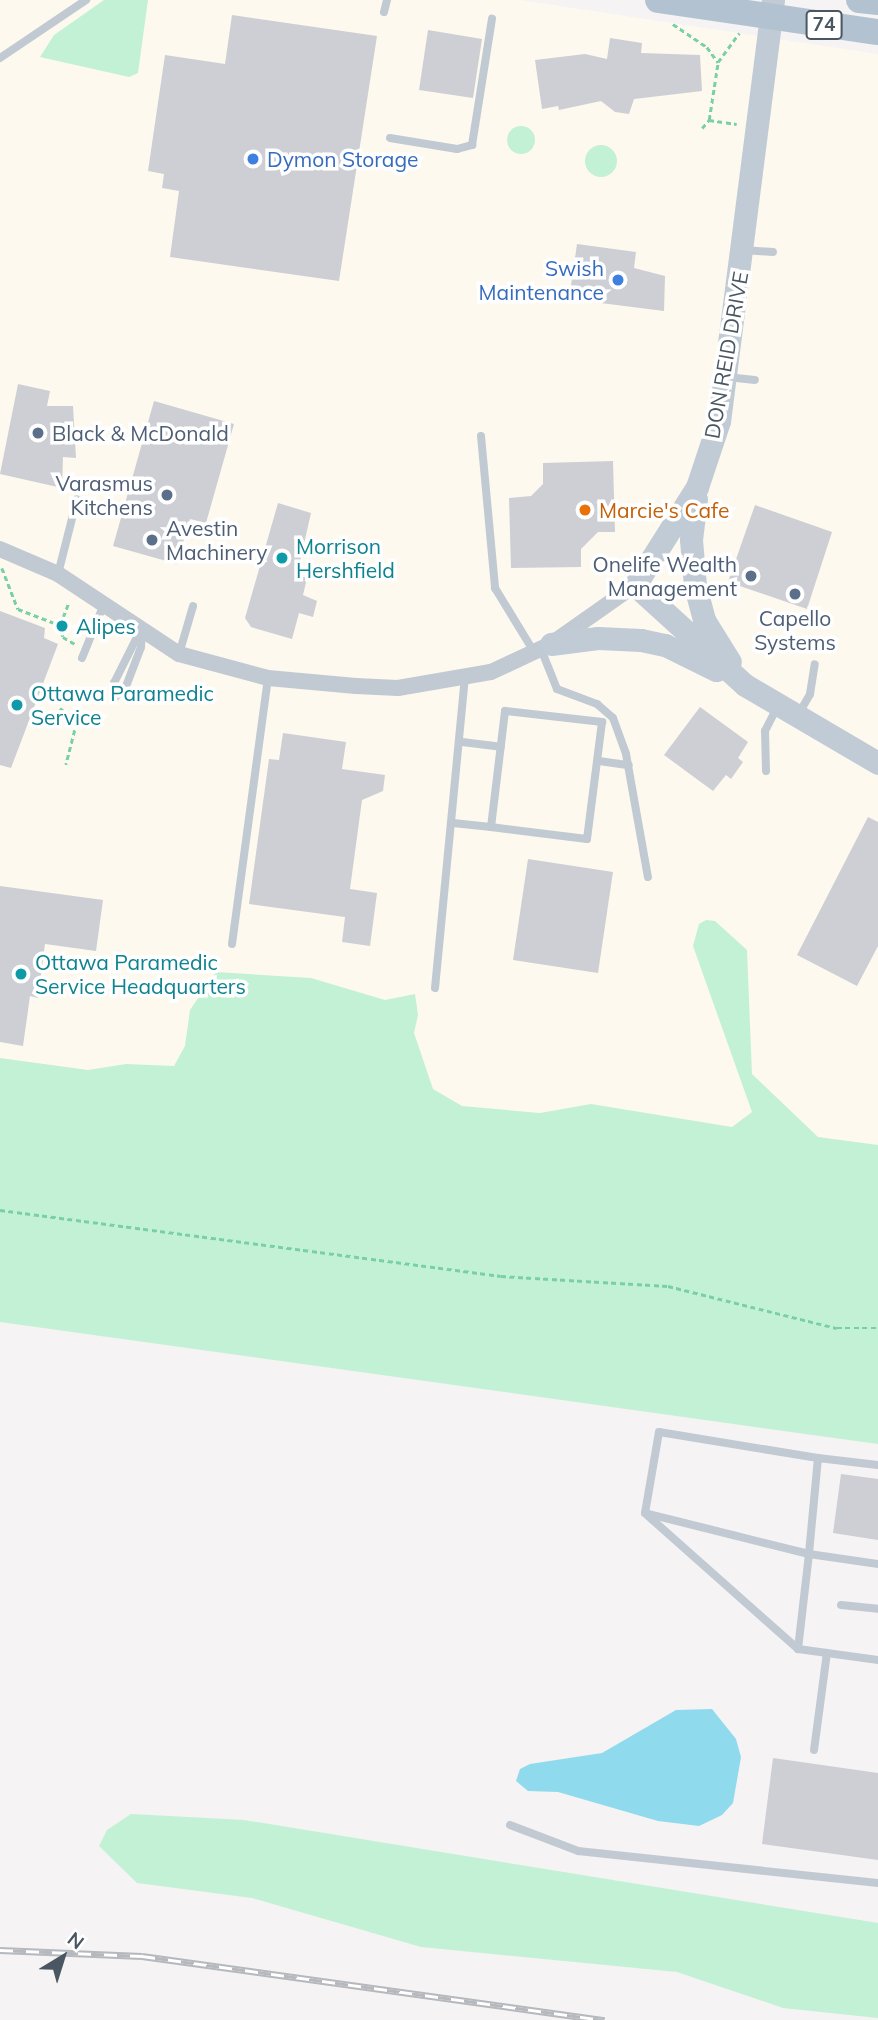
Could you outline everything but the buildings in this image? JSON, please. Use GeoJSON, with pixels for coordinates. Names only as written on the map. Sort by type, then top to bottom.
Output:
{"type":"FeatureCollection","features":[{"type":"Feature","properties":{"kind":"main road","name":"74"},"geometry":{"type":"LineString","coordinates":[[859,0],[878,2]]}},
{"type":"Feature","properties":{"kind":"main road","name":"74"},"geometry":{"type":"LineString","coordinates":[[665,7],[771,8],[878,32]]}},
{"type":"Feature","properties":{"kind":"street","name":"DON REID DRIVE"},"geometry":{"type":"LineString","coordinates":[[1,557],[58,574],[179,654],[268,678],[398,688],[465,678],[542,649],[635,585],[697,487],[719,421],[743,250],[771,8]]}},
{"type":"Feature","properties":{"kind":"street"},"geometry":{"type":"LineString","coordinates":[[697,487],[691,540],[695,586],[704,620],[745,685]]}},
{"type":"Feature","properties":{"kind":"street"},"geometry":{"type":"LineString","coordinates":[[635,585],[745,685]]}},
{"type":"Feature","properties":{"kind":"street"},"geometry":{"type":"LineString","coordinates":[[542,649],[598,638],[665,645],[745,685],[878,764]]}},
{"type":"Feature","properties":{"kind":"lane"},"geometry":{"type":"LineString","coordinates":[[0,58],[86,0]]}},
{"type":"Feature","properties":{"kind":"lane"},"geometry":{"type":"LineString","coordinates":[[384,12],[387,0]]}},
{"type":"Feature","properties":{"kind":"lane"},"geometry":{"type":"LineString","coordinates":[[390,138],[457,149],[472,145],[492,19]]}},
{"type":"Feature","properties":{"kind":"lane"},"geometry":{"type":"LineString","coordinates":[[743,250],[773,252]]}},
{"type":"Feature","properties":{"kind":"lane"},"geometry":{"type":"LineString","coordinates":[[726,377],[755,380]]}},
{"type":"Feature","properties":{"kind":"lane"},"geometry":{"type":"LineString","coordinates":[[481,436],[495,588],[542,649],[557,689],[610,712],[629,765],[648,877]]}},
{"type":"Feature","properties":{"kind":"lane"},"geometry":{"type":"LineString","coordinates":[[58,574],[77,499]]}},
{"type":"Feature","properties":{"kind":"lane"},"geometry":{"type":"LineString","coordinates":[[82,658],[104,604]]}},
{"type":"Feature","properties":{"kind":"lane"},"geometry":{"type":"LineString","coordinates":[[179,654],[193,606]]}},
{"type":"Feature","properties":{"kind":"lane"},"geometry":{"type":"LineString","coordinates":[[142,628],[141,647],[125,688],[115,697],[114,683],[132,641],[142,628]]}},
{"type":"Feature","properties":{"kind":"lane"},"geometry":{"type":"LineString","coordinates":[[766,771],[765,731],[810,694],[815,664]]}},
{"type":"Feature","properties":{"kind":"lane"},"geometry":{"type":"LineString","coordinates":[[232,944],[268,678]]}},
{"type":"Feature","properties":{"kind":"lane"},"geometry":{"type":"LineString","coordinates":[[435,988],[462,741],[465,678]]}},
{"type":"Feature","properties":{"kind":"lane"},"geometry":{"type":"LineString","coordinates":[[453,823],[491,828],[587,839],[602,722],[505,711],[491,828]]}},
{"type":"Feature","properties":{"kind":"lane"},"geometry":{"type":"LineString","coordinates":[[462,741],[502,747]]}},
{"type":"Feature","properties":{"kind":"lane"},"geometry":{"type":"LineString","coordinates":[[599,761],[629,765]]}},
{"type":"Feature","properties":{"kind":"lane"},"geometry":{"type":"LineString","coordinates":[[645,1513],[659,1432],[878,1465]]}},
{"type":"Feature","properties":{"kind":"lane"},"geometry":{"type":"LineString","coordinates":[[798,1648],[818,1458]]}},
{"type":"Feature","properties":{"kind":"lane"},"geometry":{"type":"LineString","coordinates":[[645,1513],[809,1554],[878,1564]]}},
{"type":"Feature","properties":{"kind":"lane"},"geometry":{"type":"LineString","coordinates":[[645,1513],[798,1648],[878,1660]]}},
{"type":"Feature","properties":{"kind":"lane"},"geometry":{"type":"LineString","coordinates":[[841,1605],[878,1609]]}},
{"type":"Feature","properties":{"kind":"lane"},"geometry":{"type":"LineString","coordinates":[[814,1750],[827,1653]]}},
{"type":"Feature","properties":{"kind":"lane"},"geometry":{"type":"LineString","coordinates":[[510,1825],[578,1850],[878,1883]]}},
{"type":"Feature","properties":{"kind":"path"},"geometry":{"type":"LineString","coordinates":[[665,7],[675,27],[707,47],[718,62]]}},
{"type":"Feature","properties":{"kind":"path"},"geometry":{"type":"LineString","coordinates":[[702,128],[709,120],[718,62],[741,30]]}},
{"type":"Feature","properties":{"kind":"path"},"geometry":{"type":"LineString","coordinates":[[709,120],[744,125]]}},
{"type":"Feature","properties":{"kind":"path"},"geometry":{"type":"LineString","coordinates":[[1,557],[18,609],[60,625]]}},
{"type":"Feature","properties":{"kind":"path"},"geometry":{"type":"LineString","coordinates":[[69,602],[60,625],[63,637],[86,648]]}},
{"type":"Feature","properties":{"kind":"path"},"geometry":{"type":"LineString","coordinates":[[60,708],[77,722],[66,765]]}},
{"type":"Feature","properties":{"kind":"path"},"geometry":{"type":"LineString","coordinates":[[0,1210],[502,1276],[668,1286],[837,1328],[878,1328]]}},
{"type":"Feature","properties":{"kind":"shaded area"},"geometry":{"type":"Polygon","coordinates":[[[0,0],[520,0],[878,54],[878,1204],[0,1068],[0,0]]]}},
{"type":"Feature","properties":{"kind":"green space"},"geometry":{"type":"Polygon","coordinates":[[[104,0],[148,0],[138,73],[129,77],[40,57],[54,35],[104,0]]]}},
{"type":"Feature","properties":{"kind":"green space"},"geometry":{"type":"Polygon","coordinates":[[[521,126],[531,130],[535,140],[531,150],[521,154],[511,150],[507,140],[511,130],[521,126]]]}},
{"type":"Feature","properties":{"kind":"green space"},"geometry":{"type":"Polygon","coordinates":[[[601,145],[612,150],[617,161],[612,172],[601,177],[590,172],[585,161],[590,150],[601,145]]]}},
{"type":"Feature","properties":{"kind":"green space"},"geometry":{"type":"Polygon","coordinates":[[[706,920],[715,921],[747,950],[752,1074],[818,1137],[878,1145],[878,1444],[0,1322],[0,1058],[88,1070],[126,1064],[174,1066],[185,1046],[190,1010],[216,972],[311,978],[385,1000],[415,994],[418,1015],[414,1033],[433,1089],[462,1106],[540,1113],[591,1104],[732,1127],[752,1112],[693,946],[699,924],[706,920]]]}},
{"type":"Feature","properties":{"kind":"green space"},"geometry":{"type":"Polygon","coordinates":[[[131,1814],[244,1820],[878,1923],[878,2018],[783,2008],[677,1972],[421,1947],[252,1898],[137,1883],[99,1846],[107,1830],[131,1814]]]}},
{"type":"Feature","properties":{"kind":"water"},"geometry":{"type":"Polygon","coordinates":[[[712,1709],[736,1739],[741,1757],[733,1803],[722,1815],[699,1826],[658,1821],[558,1792],[528,1791],[516,1781],[520,1769],[530,1764],[602,1753],[676,1710],[712,1709]]]}},
{"type":"Feature","properties":{"kind":"railway"},"geometry":{"type":"LineString","coordinates":[[0,1950],[142,1956],[605,2020]]}},
{"type":"Feature","properties":{"kind":"place","name":"Dymon Storage"},"geometry":{"type":"Point","coordinates":[253,159]}},
{"type":"Feature","properties":{"kind":"place","name":"Swish Maintenance"},"geometry":{"type":"Point","coordinates":[618,280]}},
{"type":"Feature","properties":{"kind":"place","name":"Black & McDonald"},"geometry":{"type":"Point","coordinates":[38,433]}},
{"type":"Feature","properties":{"kind":"place","name":"Varasmus Kitchens"},"geometry":{"type":"Point","coordinates":[167,495]}},
{"type":"Feature","properties":{"kind":"place","name":"Marcie's Cafe"},"geometry":{"type":"Point","coordinates":[585,510]}},
{"type":"Feature","properties":{"kind":"place","name":"Avestin Machinery"},"geometry":{"type":"Point","coordinates":[152,540]}},
{"type":"Feature","properties":{"kind":"place","name":"Morrison Hershfield"},"geometry":{"type":"Point","coordinates":[282,558]}},
{"type":"Feature","properties":{"kind":"place","name":"Onelife Wealth Management"},"geometry":{"type":"Point","coordinates":[751,576]}},
{"type":"Feature","properties":{"kind":"place","name":"Capello Systems"},"geometry":{"type":"Point","coordinates":[795,594]}},
{"type":"Feature","properties":{"kind":"place","name":"Alipes"},"geometry":{"type":"Point","coordinates":[62,626]}},
{"type":"Feature","properties":{"kind":"place","name":"Ottawa Paramedic Service"},"geometry":{"type":"Point","coordinates":[17,705]}},
{"type":"Feature","properties":{"kind":"place","name":"Ottawa Paramedic Service Headquarters"},"geometry":{"type":"Point","coordinates":[21,974]}}]}
